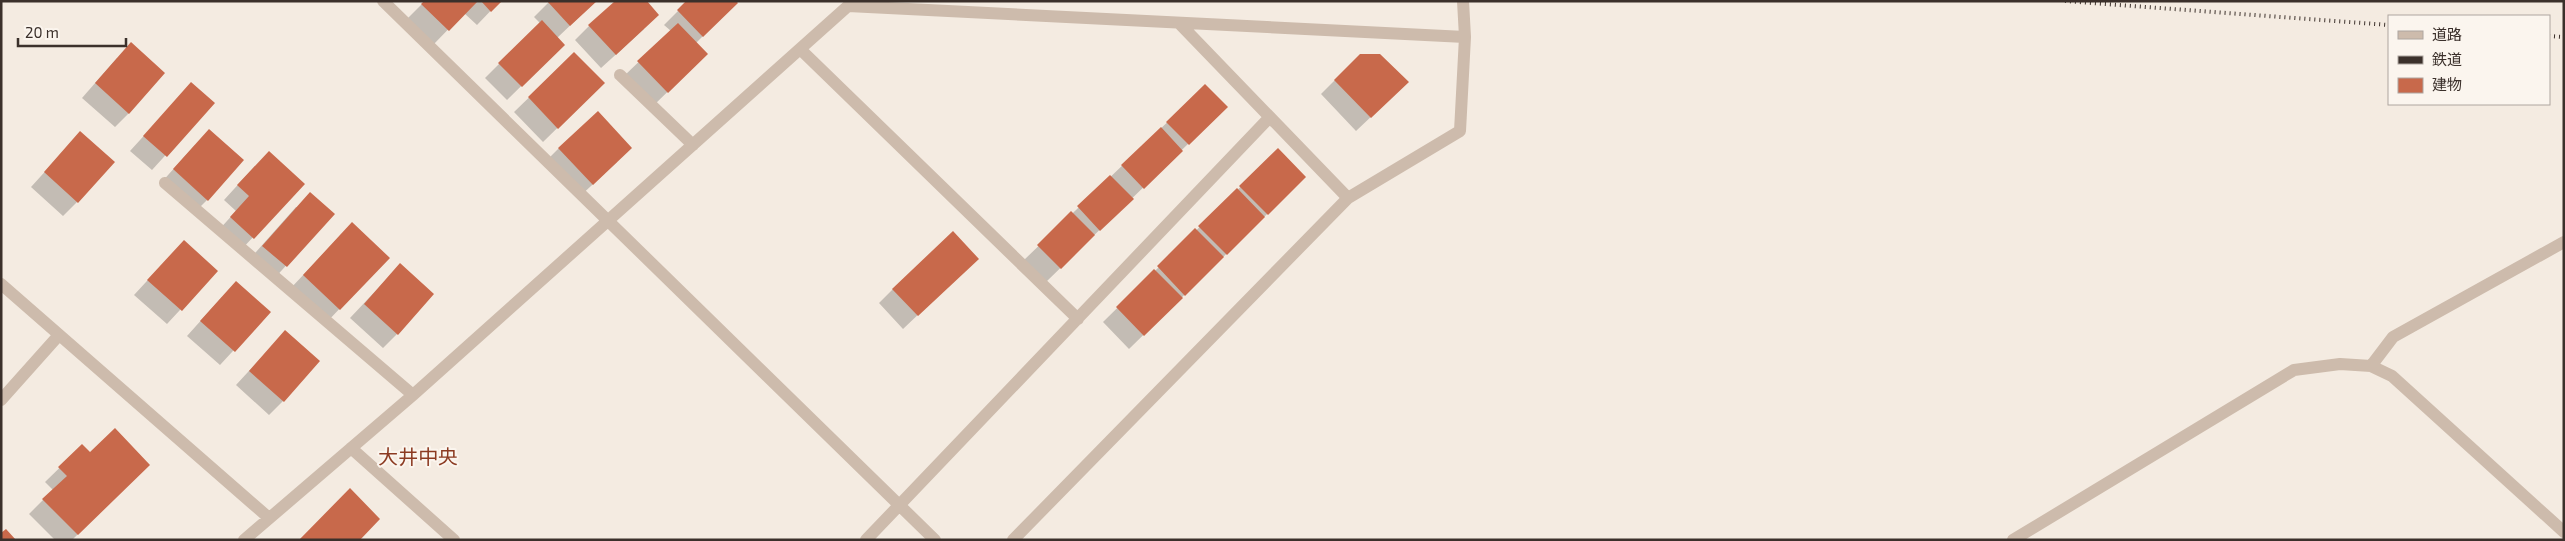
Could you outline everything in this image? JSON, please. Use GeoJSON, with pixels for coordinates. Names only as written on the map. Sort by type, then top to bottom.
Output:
{"type":"FeatureCollection","features":[{"type":"Feature","properties":{"kind":"street"},"geometry":{"type":"LineString","coordinates":[[383,1],[935,540]]}},
{"type":"Feature","properties":{"kind":"street"},"geometry":{"type":"LineString","coordinates":[[1013,540],[1348,198],[1460,132],[1465,37],[1463,1]]}},
{"type":"Feature","properties":{"kind":"street"},"geometry":{"type":"LineString","coordinates":[[244,540],[412,395],[848,6],[1465,37]]}},
{"type":"Feature","properties":{"kind":"street"},"geometry":{"type":"LineString","coordinates":[[1179,23],[1348,198]]}},
{"type":"Feature","properties":{"kind":"street"},"geometry":{"type":"LineString","coordinates":[[800,49],[1078,319]]}},
{"type":"Feature","properties":{"kind":"street"},"geometry":{"type":"LineString","coordinates":[[620,75],[693,145]]}},
{"type":"Feature","properties":{"kind":"street"},"geometry":{"type":"LineString","coordinates":[[866,540],[1270,117]]}},
{"type":"Feature","properties":{"kind":"street"},"geometry":{"type":"LineString","coordinates":[[165,183],[412,395]]}},
{"type":"Feature","properties":{"kind":"street"},"geometry":{"type":"LineString","coordinates":[[2372,366],[2393,337],[2564,242]]}},
{"type":"Feature","properties":{"kind":"street"},"geometry":{"type":"LineString","coordinates":[[1,284],[269,518]]}},
{"type":"Feature","properties":{"kind":"street"},"geometry":{"type":"LineString","coordinates":[[1,400],[59,335]]}},
{"type":"Feature","properties":{"kind":"street"},"geometry":{"type":"LineString","coordinates":[[2012,540],[2294,370],[2340,364],[2372,366],[2392,376],[2564,532]]}},
{"type":"Feature","properties":{"kind":"street"},"geometry":{"type":"LineString","coordinates":[[351,448],[454,540]]}},
{"type":"Feature","properties":{"kind":"building"},"geometry":{"type":"Polygon","coordinates":[[[424,1],[478,1],[449,31],[421,4],[424,1]]]}},
{"type":"Feature","properties":{"kind":"building"},"geometry":{"type":"Polygon","coordinates":[[[481,1],[502,1],[491,12],[481,1]]]}},
{"type":"Feature","properties":{"kind":"building"},"geometry":{"type":"Polygon","coordinates":[[[547,1],[597,1],[570,26],[547,1]]]}},
{"type":"Feature","properties":{"kind":"building"},"geometry":{"type":"Polygon","coordinates":[[[615,1],[647,1],[659,15],[616,55],[588,25],[615,1]]]}},
{"type":"Feature","properties":{"kind":"building"},"geometry":{"type":"Polygon","coordinates":[[[686,1],[736,1],[738,3],[703,37],[677,10],[686,1]]]}},
{"type":"Feature","properties":{"kind":"building"},"geometry":{"type":"Polygon","coordinates":[[[542,20],[565,45],[522,87],[498,63],[542,20]]]}},
{"type":"Feature","properties":{"kind":"building"},"geometry":{"type":"Polygon","coordinates":[[[678,23],[708,54],[668,93],[637,61],[678,23]]]}},
{"type":"Feature","properties":{"kind":"building"},"geometry":{"type":"Polygon","coordinates":[[[131,42],[165,73],[129,114],[95,83],[131,42]]]}},
{"type":"Feature","properties":{"kind":"building"},"geometry":{"type":"Polygon","coordinates":[[[574,52],[605,83],[558,129],[528,97],[574,52]]]}},
{"type":"Feature","properties":{"kind":"building"},"geometry":{"type":"Polygon","coordinates":[[[1360,54],[1380,54],[1409,82],[1371,118],[1334,80],[1360,54]]]}},
{"type":"Feature","properties":{"kind":"building"},"geometry":{"type":"Polygon","coordinates":[[[191,82],[215,103],[167,157],[143,136],[191,82]]]}},
{"type":"Feature","properties":{"kind":"building"},"geometry":{"type":"Polygon","coordinates":[[[1205,84],[1228,107],[1189,145],[1166,122],[1205,84]]]}},
{"type":"Feature","properties":{"kind":"building"},"geometry":{"type":"Polygon","coordinates":[[[598,111],[632,148],[593,185],[558,148],[598,111]]]}},
{"type":"Feature","properties":{"kind":"building"},"geometry":{"type":"Polygon","coordinates":[[[1161,127],[1183,151],[1144,189],[1121,165],[1161,127]]]}},
{"type":"Feature","properties":{"kind":"building"},"geometry":{"type":"Polygon","coordinates":[[[209,129],[244,160],[208,201],[173,169],[209,129]]]}},
{"type":"Feature","properties":{"kind":"building"},"geometry":{"type":"Polygon","coordinates":[[[80,131],[115,162],[78,203],[44,172],[80,131]]]}},
{"type":"Feature","properties":{"kind":"building"},"geometry":{"type":"Polygon","coordinates":[[[1278,148],[1306,177],[1268,215],[1239,186],[1278,148]]]}},
{"type":"Feature","properties":{"kind":"building"},"geometry":{"type":"Polygon","coordinates":[[[269,151],[305,184],[254,239],[230,217],[249,196],[237,185],[269,151]]]}},
{"type":"Feature","properties":{"kind":"building"},"geometry":{"type":"Polygon","coordinates":[[[1110,175],[1134,199],[1100,231],[1077,206],[1110,175]]]}},
{"type":"Feature","properties":{"kind":"building"},"geometry":{"type":"Polygon","coordinates":[[[1237,188],[1265,217],[1227,255],[1198,226],[1237,188]]]}},
{"type":"Feature","properties":{"kind":"building"},"geometry":{"type":"Polygon","coordinates":[[[310,192],[335,214],[287,267],[262,246],[310,192]]]}},
{"type":"Feature","properties":{"kind":"building"},"geometry":{"type":"Polygon","coordinates":[[[1071,211],[1095,235],[1061,269],[1037,245],[1071,211]]]}},
{"type":"Feature","properties":{"kind":"building"},"geometry":{"type":"Polygon","coordinates":[[[352,222],[390,258],[340,310],[303,275],[352,222]]]}},
{"type":"Feature","properties":{"kind":"building"},"geometry":{"type":"Polygon","coordinates":[[[1195,228],[1224,257],[1185,296],[1157,266],[1195,228]]]}},
{"type":"Feature","properties":{"kind":"building"},"geometry":{"type":"Polygon","coordinates":[[[953,231],[979,259],[918,316],[892,289],[953,231]]]}},
{"type":"Feature","properties":{"kind":"building"},"geometry":{"type":"Polygon","coordinates":[[[184,240],[218,271],[182,311],[147,280],[184,240]]]}},
{"type":"Feature","properties":{"kind":"building"},"geometry":{"type":"Polygon","coordinates":[[[400,263],[434,294],[398,335],[364,304],[400,263]]]}},
{"type":"Feature","properties":{"kind":"building"},"geometry":{"type":"Polygon","coordinates":[[[1154,269],[1183,298],[1144,336],[1116,307],[1154,269]]]}},
{"type":"Feature","properties":{"kind":"building"},"geometry":{"type":"Polygon","coordinates":[[[236,281],[271,312],[235,352],[200,321],[236,281]]]}},
{"type":"Feature","properties":{"kind":"building"},"geometry":{"type":"Polygon","coordinates":[[[285,330],[320,361],[284,402],[249,371],[285,330]]]}},
{"type":"Feature","properties":{"kind":"building"},"geometry":{"type":"Polygon","coordinates":[[[115,428],[150,465],[78,535],[42,499],[67,476],[58,467],[82,444],[90,452],[115,428]]]}},
{"type":"Feature","properties":{"kind":"building"},"geometry":{"type":"Polygon","coordinates":[[[350,488],[380,519],[360,540],[299,540],[350,488]]]}},
{"type":"Feature","properties":{"kind":"building"},"geometry":{"type":"Polygon","coordinates":[[[6,529],[16,540],[1,540],[1,533],[6,529]]]}},
{"type":"Feature","properties":{"kind":"railway"},"geometry":{"type":"LineString","coordinates":[[2065,1],[2388,25]]}},
{"type":"Feature","properties":{"kind":"railway"},"geometry":{"type":"LineString","coordinates":[[2550,36],[2564,37]]}},
{"type":"Feature","properties":{"kind":"district","name":"大井中央"},"geometry":{"type":"Point","coordinates":[418,457]}}]}
